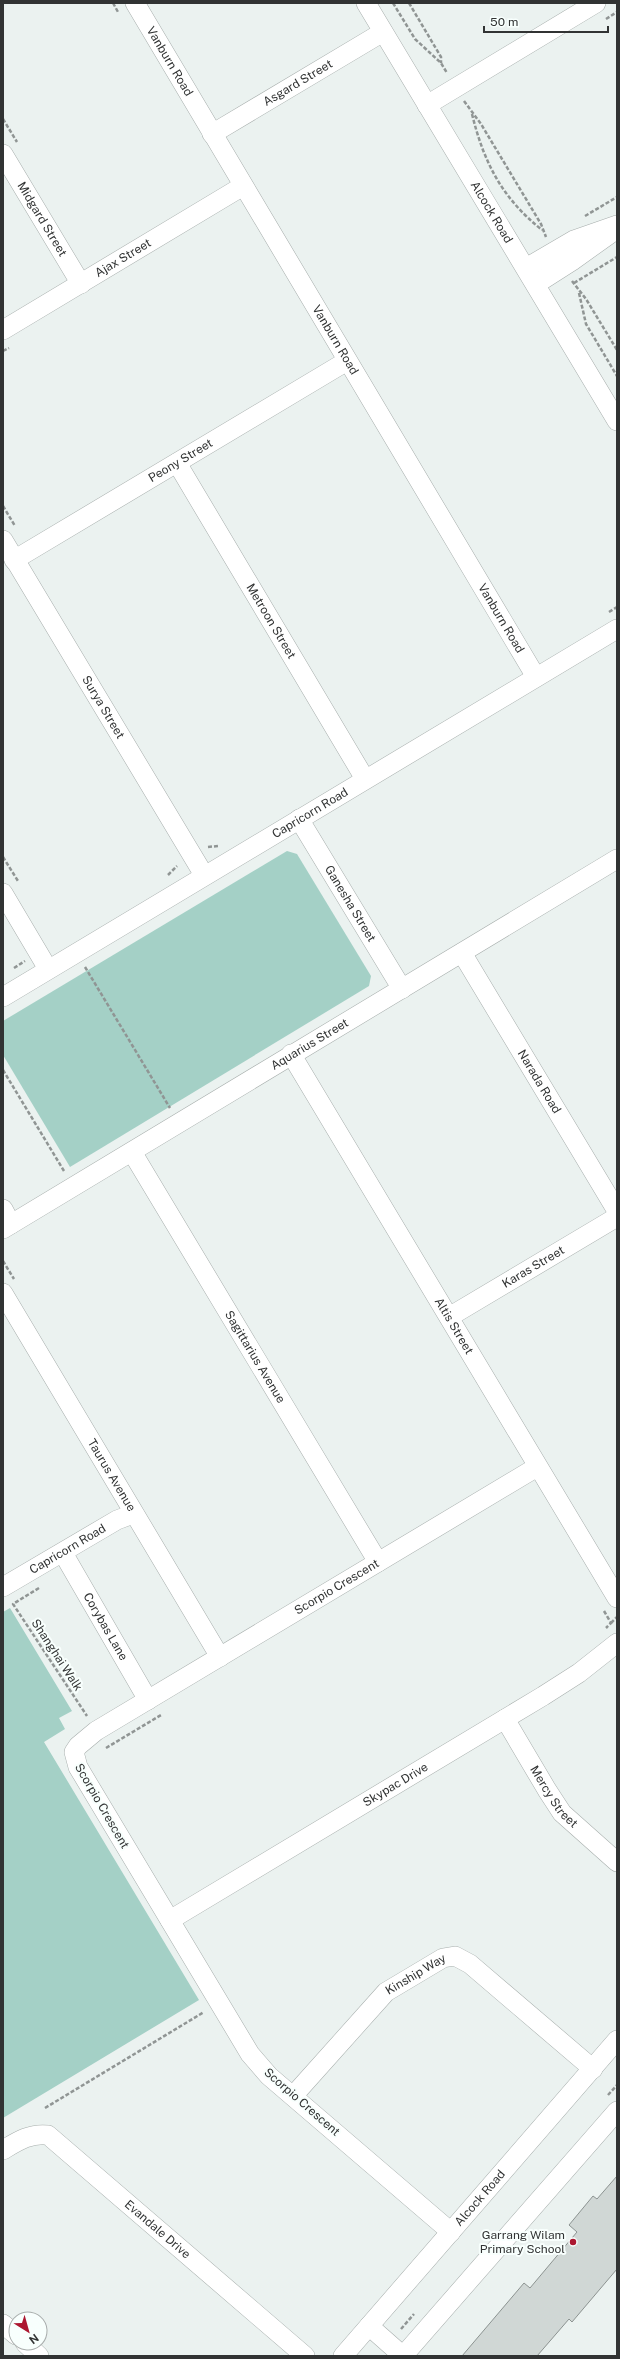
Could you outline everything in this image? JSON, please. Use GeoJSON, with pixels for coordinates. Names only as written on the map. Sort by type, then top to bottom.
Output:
{"type":"FeatureCollection","features":[{"type":"Feature","properties":{"kind":"street","name":"Vanburn Road"},"geometry":{"type":"LineString","coordinates":[[136,3],[212,134],[536,677]]}},
{"type":"Feature","properties":{"kind":"street","name":"Alcock Road"},"geometry":{"type":"LineString","coordinates":[[366,3],[617,421]]}},
{"type":"Feature","properties":{"kind":"street"},"geometry":{"type":"LineString","coordinates":[[427,105],[596,3]]}},
{"type":"Feature","properties":{"kind":"street","name":"Asgard Street"},"geometry":{"type":"LineString","coordinates":[[212,134],[383,32]]}},
{"type":"Feature","properties":{"kind":"street","name":"Midgard Street"},"geometry":{"type":"LineString","coordinates":[[3,154],[81,284]]}},
{"type":"Feature","properties":{"kind":"street","name":"Ajax Street"},"geometry":{"type":"LineString","coordinates":[[3,330],[243,186]]}},
{"type":"Feature","properties":{"kind":"street"},"geometry":{"type":"LineString","coordinates":[[526,268],[574,240],[617,225]]}},
{"type":"Feature","properties":{"kind":"street"},"geometry":{"type":"LineString","coordinates":[[536,284],[588,251],[617,228]]}},
{"type":"Feature","properties":{"kind":"street","name":"Peony Street"},"geometry":{"type":"LineString","coordinates":[[14,560],[347,361]]}},
{"type":"Feature","properties":{"kind":"street","name":"Metroon Street"},"geometry":{"type":"LineString","coordinates":[[177,463],[365,779]]}},
{"type":"Feature","properties":{"kind":"street","name":"Surya Street"},"geometry":{"type":"LineString","coordinates":[[3,540],[204,875]]}},
{"type":"Feature","properties":{"kind":"street","name":"Capricorn Road"},"geometry":{"type":"LineString","coordinates":[[3,996],[617,629]]}},
{"type":"Feature","properties":{"kind":"street","name":"Ganesha Street"},"geometry":{"type":"LineString","coordinates":[[299,819],[402,989]]}},
{"type":"Feature","properties":{"kind":"street","name":"Aquarius Street"},"geometry":{"type":"LineString","coordinates":[[6,1221],[132,1152],[291,1054],[617,859]]}},
{"type":"Feature","properties":{"kind":"street"},"geometry":{"type":"LineString","coordinates":[[3,893],[48,968]]}},
{"type":"Feature","properties":{"kind":"street","name":"Narada Road"},"geometry":{"type":"LineString","coordinates":[[462,953],[617,1211]]}},
{"type":"Feature","properties":{"kind":"street","name":"Altis Street"},"geometry":{"type":"LineString","coordinates":[[291,1054],[617,1598]]}},
{"type":"Feature","properties":{"kind":"street","name":"Sagittarius Avenue"},"geometry":{"type":"LineString","coordinates":[[132,1152],[378,1562]]}},
{"type":"Feature","properties":{"kind":"street","name":"Karas Street"},"geometry":{"type":"LineString","coordinates":[[449,1317],[617,1217]]}},
{"type":"Feature","properties":{"kind":"street","name":"Taurus Avenue"},"geometry":{"type":"LineString","coordinates":[[3,1293],[133,1514],[220,1657]]}},
{"type":"Feature","properties":{"kind":"street","name":"Scorpio Crescent"},"geometry":{"type":"LineString","coordinates":[[451,2232],[269,2076],[250,2054],[75,1759],[74,1752],[78,1746],[96,1731],[538,1467]]}},
{"type":"Feature","properties":{"kind":"street","name":"Capricorn Road"},"geometry":{"type":"LineString","coordinates":[[3,1587],[118,1520],[133,1514]]}},
{"type":"Feature","properties":{"kind":"street","name":"Corybas Lane"},"geometry":{"type":"LineString","coordinates":[[63,1553],[148,1700]]}},
{"type":"Feature","properties":{"kind":"street","name":"Skypac Drive"},"geometry":{"type":"LineString","coordinates":[[170,1920],[561,1685],[617,1643]]}},
{"type":"Feature","properties":{"kind":"street","name":"Mercy Street"},"geometry":{"type":"LineString","coordinates":[[506,1718],[547,1790],[562,1813],[617,1862]]}},
{"type":"Feature","properties":{"kind":"street","name":"Kinship Way"},"geometry":{"type":"LineString","coordinates":[[293,2096],[386,1992],[438,1960],[450,1956],[470,1964],[593,2069]]}},
{"type":"Feature","properties":{"kind":"street","name":"Alcock Road"},"geometry":{"type":"LineString","coordinates":[[343,2356],[617,2040]]}},
{"type":"Feature","properties":{"kind":"street"},"geometry":{"type":"LineString","coordinates":[[369,2326],[403,2356],[617,2111]]}},
{"type":"Feature","properties":{"kind":"street","name":"Evandale Drive"},"geometry":{"type":"LineString","coordinates":[[3,2150],[26,2137],[37,2134],[48,2135],[305,2356]]}},
{"type":"Feature","properties":{"kind":"path"},"geometry":{"type":"LineString","coordinates":[[393,3],[415,39],[441,63],[441,57],[409,3]]}},
{"type":"Feature","properties":{"kind":"path"},"geometry":{"type":"LineString","coordinates":[[472,114],[481,124],[541,224],[542,230],[510,200],[480,148],[472,114]]}},
{"type":"Feature","properties":{"kind":"path"},"geometry":{"type":"LineString","coordinates":[[574,283],[617,257]]}},
{"type":"Feature","properties":{"kind":"path"},"geometry":{"type":"LineString","coordinates":[[617,350],[586,299],[579,293],[586,324],[617,376]]}},
{"type":"Feature","properties":{"kind":"path"},"geometry":{"type":"LineString","coordinates":[[85,967],[170,1108]]}},
{"type":"Feature","properties":{"kind":"path"},"geometry":{"type":"LineString","coordinates":[[3,1070],[64,1171]]}},
{"type":"Feature","properties":{"kind":"path","name":"Shanghai Walk"},"geometry":{"type":"LineString","coordinates":[[13,1604],[86,1716]]}},
{"type":"Feature","properties":{"kind":"path"},"geometry":{"type":"LineString","coordinates":[[611,1623],[617,1617]]}},
{"type":"Feature","properties":{"kind":"path"},"geometry":{"type":"LineString","coordinates":[[45,2108],[208,2010]]}},
{"type":"Feature","properties":{"kind":"green space"},"geometry":{"type":"Polygon","coordinates":[[[287,851],[297,854],[371,976],[369,986],[70,1167],[3,1055],[3,1021],[287,851]]]}},
{"type":"Feature","properties":{"kind":"green space"},"geometry":{"type":"Polygon","coordinates":[[[10,1608],[72,1711],[59,1718],[65,1729],[44,1742],[199,2000],[3,2118],[3,1612],[10,1608]]]}},
{"type":"Feature","properties":{"kind":"building"},"geometry":{"type":"Polygon","coordinates":[[[617,2176],[617,2269],[572,2322],[569,2319],[537,2356],[462,2356],[524,2283],[530,2288],[577,2232],[569,2225],[593,2196],[597,2199],[617,2176]]]}},
{"type":"Feature","properties":{"kind":"place","name":"Garrang Wilam Primary School"},"geometry":{"type":"Point","coordinates":[573,2242]}}]}
